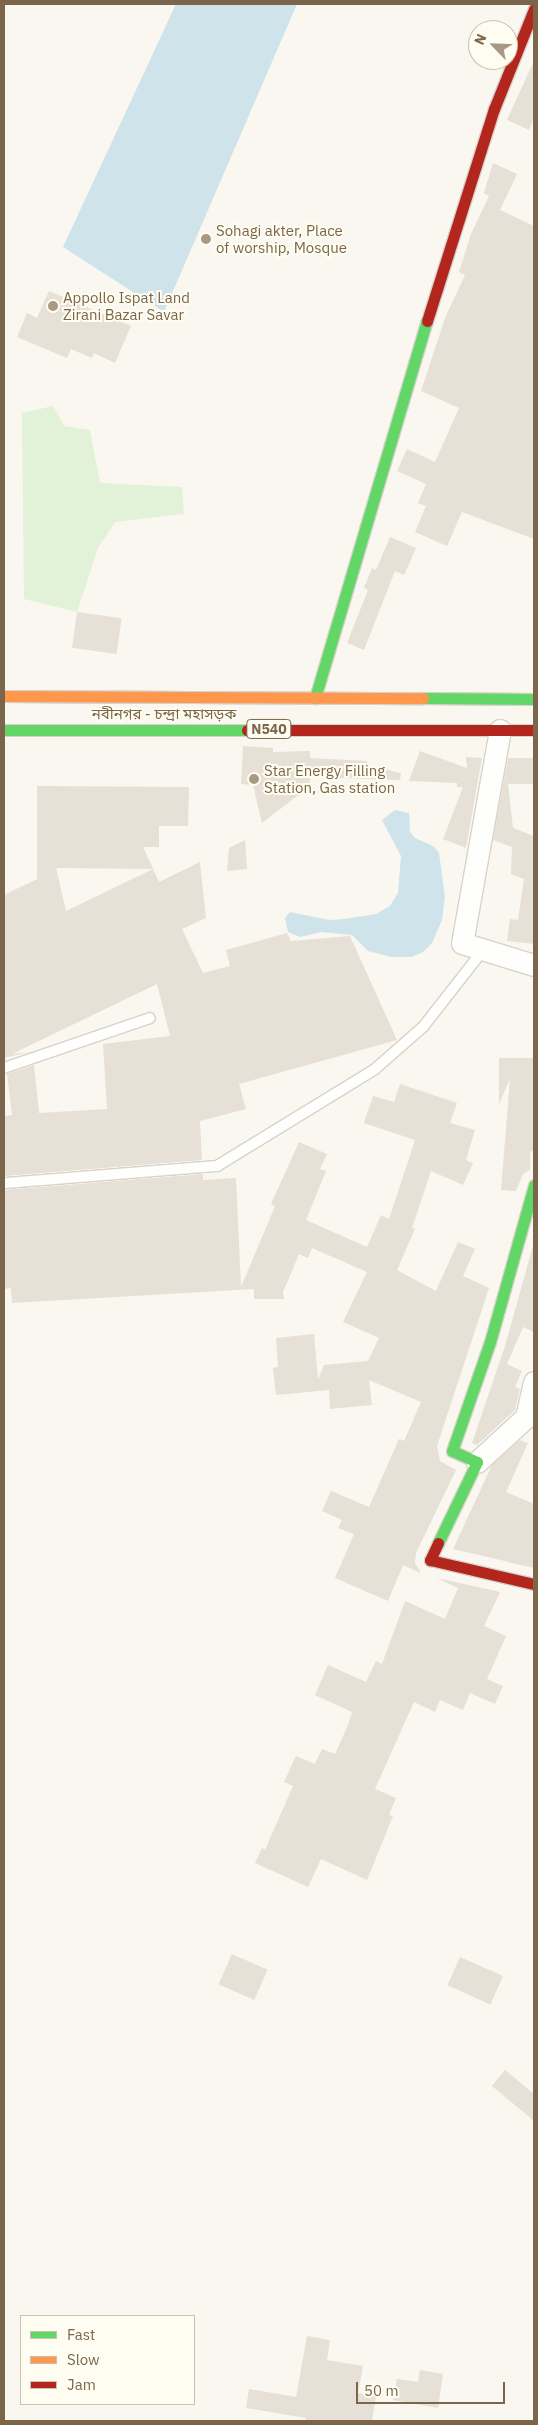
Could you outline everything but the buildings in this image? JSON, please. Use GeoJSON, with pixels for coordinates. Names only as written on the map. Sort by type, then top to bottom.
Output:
{"type":"FeatureCollection","features":[{"type":"Feature","properties":{"kind":"main road"},"geometry":{"type":"LineString","coordinates":[[315,698],[386,451],[494,109],[534,9]]}},
{"type":"Feature","properties":{"kind":"main road","name":"নবীনগর - চন্দ্রা মহাসড়ক"},"geometry":{"type":"LineString","coordinates":[[4,696],[534,699]]}},
{"type":"Feature","properties":{"kind":"main road","name":"নবীনগর - চন্দ্রা মহাসড়ক"},"geometry":{"type":"LineString","coordinates":[[4,730],[534,730]]}},
{"type":"Feature","properties":{"kind":"main road"},"geometry":{"type":"LineString","coordinates":[[534,1185],[490,1342],[452,1451],[477,1462],[430,1560],[534,1584]]}},
{"type":"Feature","properties":{"kind":"street"},"geometry":{"type":"LineString","coordinates":[[500,730],[462,943],[534,965]]}},
{"type":"Feature","properties":{"kind":"street"},"geometry":{"type":"LineString","coordinates":[[477,1462],[526,1417],[534,1382]]}},
{"type":"Feature","properties":{"kind":"lane"},"geometry":{"type":"LineString","coordinates":[[4,1183],[217,1166],[375,1069],[423,1027],[484,949]]}},
{"type":"Feature","properties":{"kind":"lane"},"geometry":{"type":"LineString","coordinates":[[4,1068],[150,1018]]}},
{"type":"Feature","properties":{"kind":"green space"},"geometry":{"type":"Polygon","coordinates":[[[53,406],[64,426],[90,430],[100,483],[182,487],[184,514],[115,522],[98,548],[77,612],[24,599],[22,413],[53,406]]]}},
{"type":"Feature","properties":{"kind":"shaded area"},"geometry":{"type":"Polygon","coordinates":[[[176,4],[297,4],[164,312],[63,247],[176,4]]]}},
{"type":"Feature","properties":{"kind":"shaded area"},"geometry":{"type":"Polygon","coordinates":[[[395,810],[409,813],[410,832],[415,838],[433,846],[439,853],[445,897],[442,920],[432,943],[423,952],[411,957],[391,957],[368,951],[352,935],[321,932],[300,937],[288,932],[285,918],[290,912],[329,920],[376,914],[390,906],[398,893],[401,856],[382,820],[395,810]]]}},
{"type":"Feature","properties":{"kind":"traffic: fast"},"geometry":{"type":"LineString","coordinates":[[315,698],[427,321]]}},
{"type":"Feature","properties":{"kind":"traffic: fast"},"geometry":{"type":"LineString","coordinates":[[423,698],[534,699]]}},
{"type":"Feature","properties":{"kind":"traffic: fast"},"geometry":{"type":"LineString","coordinates":[[4,730],[247,730]]}},
{"type":"Feature","properties":{"kind":"traffic: fast"},"geometry":{"type":"LineString","coordinates":[[438,1543],[477,1462],[452,1451],[490,1342],[534,1185]]}},
{"type":"Feature","properties":{"kind":"traffic: slow"},"geometry":{"type":"LineString","coordinates":[[4,696],[423,698]]}},
{"type":"Feature","properties":{"kind":"traffic: jam"},"geometry":{"type":"LineString","coordinates":[[427,321],[494,109],[534,9]]}},
{"type":"Feature","properties":{"kind":"traffic: jam"},"geometry":{"type":"LineString","coordinates":[[247,730],[534,730]]}},
{"type":"Feature","properties":{"kind":"traffic: jam"},"geometry":{"type":"LineString","coordinates":[[438,1543],[430,1560],[534,1584]]}},
{"type":"Feature","properties":{"kind":"place","name":"Sohagi akter, Place of worship, Mosque"},"geometry":{"type":"Point","coordinates":[206,239]}},
{"type":"Feature","properties":{"kind":"place","name":"Appollo Ispat Land Zirani Bazar Savar"},"geometry":{"type":"Point","coordinates":[53,306]}},
{"type":"Feature","properties":{"kind":"place","name":"Star Energy Filling Station, Gas station"},"geometry":{"type":"Point","coordinates":[254,779]}}]}
